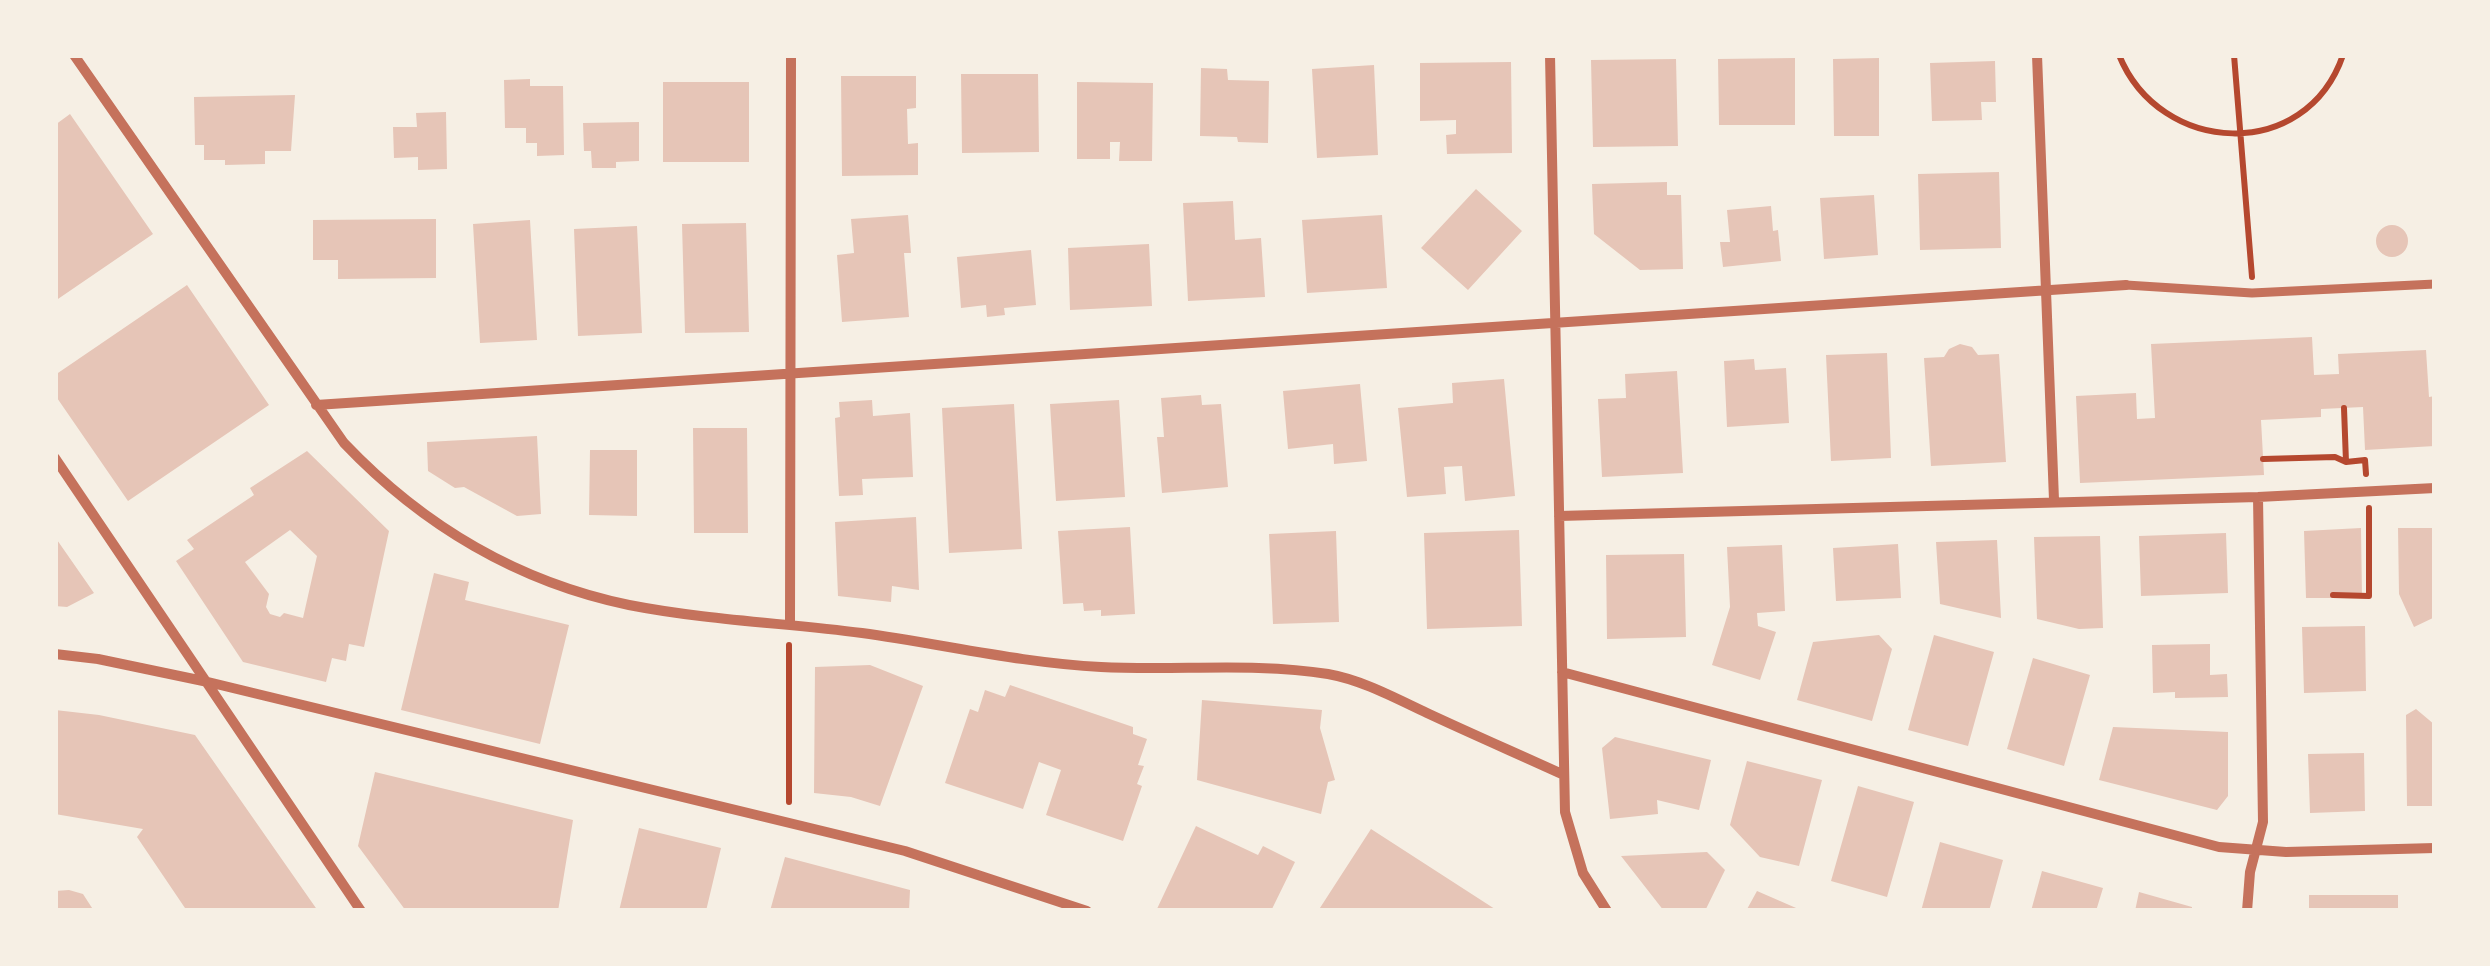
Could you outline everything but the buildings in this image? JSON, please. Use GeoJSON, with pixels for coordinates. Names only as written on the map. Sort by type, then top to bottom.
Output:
{"type":"FeatureCollection","features":[{"type":"Feature","properties":{"kind":"street"},"geometry":{"type":"LineString","coordinates":[[74,55],[344,444],[385,485],[436,525],[510,566],[626,604],[1071,666],[1261,668],[1333,675],[1387,695],[1564,775]]}},
{"type":"Feature","properties":{"kind":"street"},"geometry":{"type":"LineString","coordinates":[[790,624],[791,55]]}},
{"type":"Feature","properties":{"kind":"street"},"geometry":{"type":"LineString","coordinates":[[1550,55],[1566,812],[1576,853],[1607,911]]}},
{"type":"Feature","properties":{"kind":"street"},"geometry":{"type":"LineString","coordinates":[[2037,55],[2054,500]]}},
{"type":"Feature","properties":{"kind":"street"},"geometry":{"type":"LineString","coordinates":[[316,405],[2045,288],[2126,284],[2252,293],[2435,284]]}},
{"type":"Feature","properties":{"kind":"street"},"geometry":{"type":"LineString","coordinates":[[55,458],[362,911]]}},
{"type":"Feature","properties":{"kind":"street"},"geometry":{"type":"LineString","coordinates":[[1559,516],[2435,488]]}},
{"type":"Feature","properties":{"kind":"street"},"geometry":{"type":"LineString","coordinates":[[2246,911],[2254,851],[2263,822],[2258,496]]}},
{"type":"Feature","properties":{"kind":"street"},"geometry":{"type":"LineString","coordinates":[[55,654],[208,682],[904,851],[1086,911]]}},
{"type":"Feature","properties":{"kind":"street"},"geometry":{"type":"LineString","coordinates":[[1562,672],[2220,847],[2254,851],[2435,848]]}},
{"type":"Feature","properties":{"kind":"path"},"geometry":{"type":"LineString","coordinates":[[2119,55],[2134,84],[2155,107],[2181,124],[2210,133],[2241,134],[2290,119],[2312,103],[2329,83],[2343,55]]}},
{"type":"Feature","properties":{"kind":"path"},"geometry":{"type":"LineString","coordinates":[[2234,55],[2252,293]]}},
{"type":"Feature","properties":{"kind":"path"},"geometry":{"type":"LineString","coordinates":[[2344,408],[2346,462]]}},
{"type":"Feature","properties":{"kind":"path"},"geometry":{"type":"LineString","coordinates":[[2263,458],[2335,457],[2365,463]]}},
{"type":"Feature","properties":{"kind":"path"},"geometry":{"type":"LineString","coordinates":[[2334,595],[2369,596],[2369,502]]}},
{"type":"Feature","properties":{"kind":"path"},"geometry":{"type":"LineString","coordinates":[[788,664],[789,798]]}}]}
